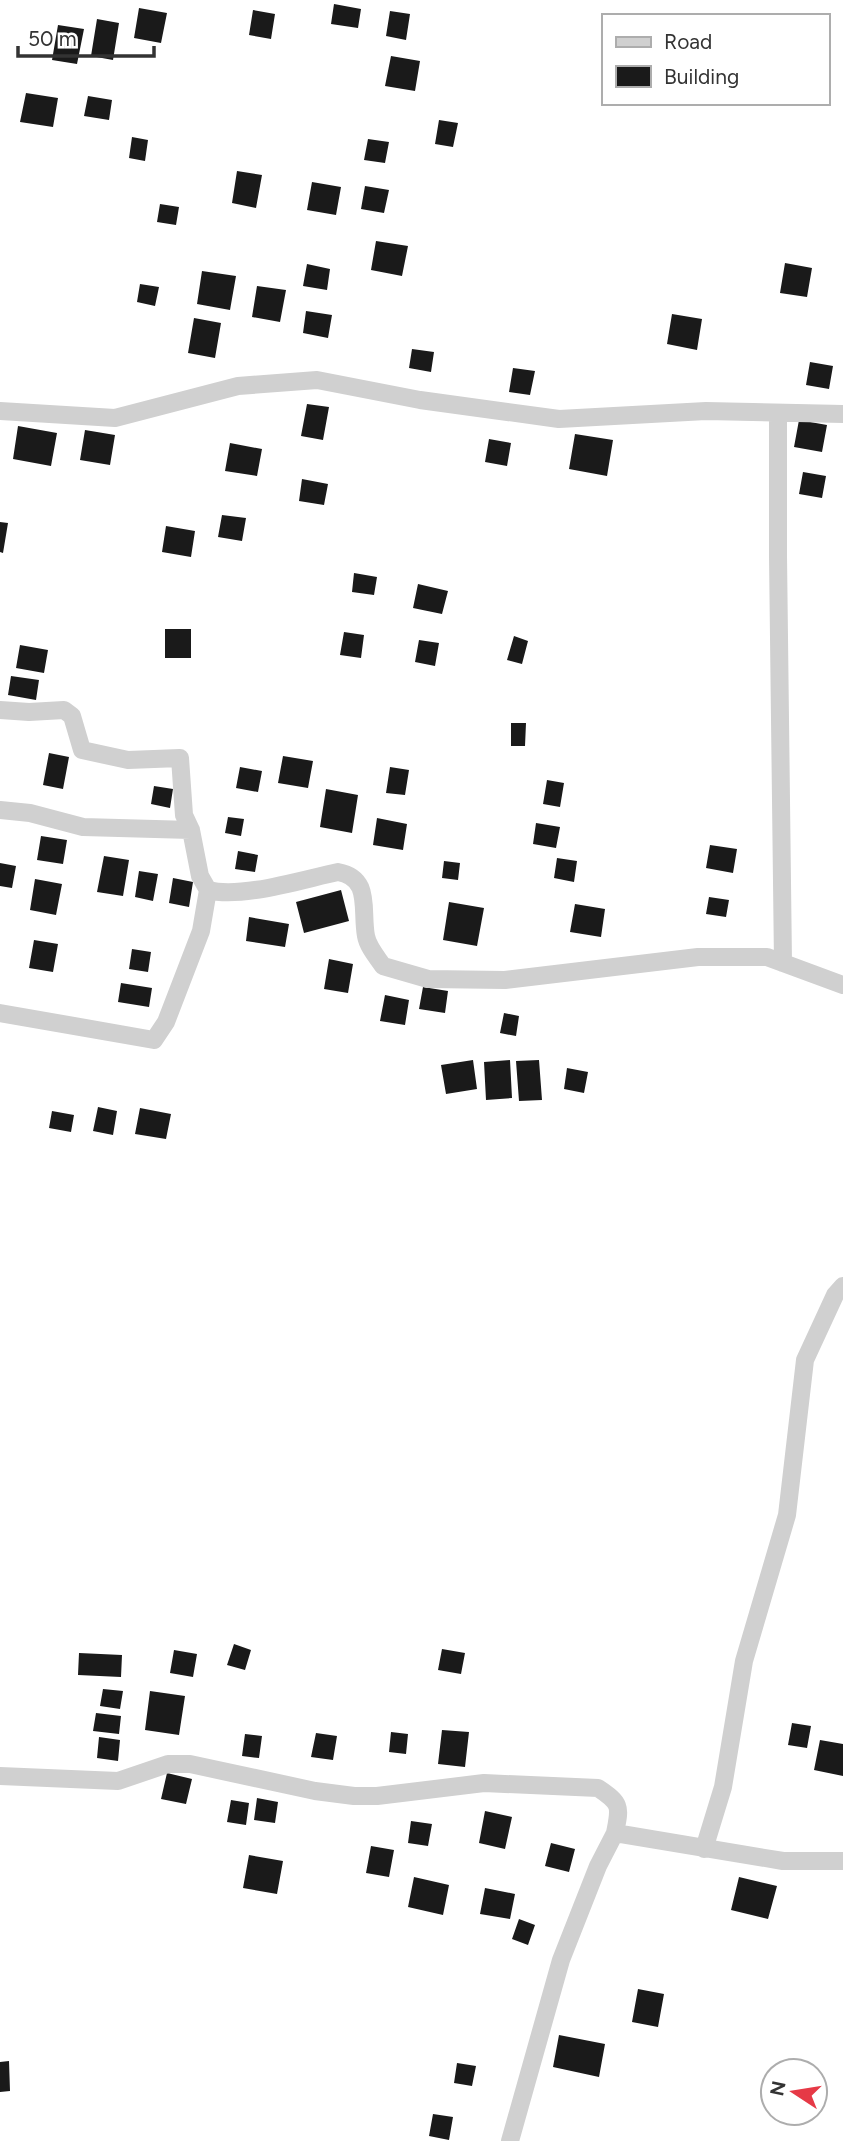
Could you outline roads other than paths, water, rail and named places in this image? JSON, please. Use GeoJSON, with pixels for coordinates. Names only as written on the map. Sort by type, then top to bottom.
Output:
{"type":"FeatureCollection","features":[{"type":"Feature","properties":{"kind":"street"},"geometry":{"type":"LineString","coordinates":[[0,411],[115,418],[238,386],[317,380],[420,400],[559,419],[706,411],[843,414]]}},
{"type":"Feature","properties":{"kind":"street"},"geometry":{"type":"LineString","coordinates":[[778,413],[783,963]]}},
{"type":"Feature","properties":{"kind":"street"},"geometry":{"type":"LineString","coordinates":[[0,710],[64,710],[72,716],[82,750],[128,760],[180,758],[184,815],[191,830],[200,876],[208,890],[201,931],[166,1022],[153,1040],[0,1013]]}},
{"type":"Feature","properties":{"kind":"street"},"geometry":{"type":"LineString","coordinates":[[0,810],[30,813],[83,827],[191,830]]}},
{"type":"Feature","properties":{"kind":"street"},"geometry":{"type":"LineString","coordinates":[[208,890],[219,893],[267,888],[338,872],[349,874],[361,885],[366,940],[383,966],[428,979],[505,980],[698,957],[767,957],[843,985]]}},
{"type":"Feature","properties":{"kind":"street"},"geometry":{"type":"LineString","coordinates":[[704,1849],[723,1787],[744,1661],[787,1515],[805,1360],[835,1295],[843,1286]]}},
{"type":"Feature","properties":{"kind":"street"},"geometry":{"type":"LineString","coordinates":[[0,1776],[118,1781],[168,1764],[190,1764],[314,1791],[354,1796],[377,1796],[484,1783],[598,1788],[612,1797],[619,1810],[615,1833],[598,1866],[561,1960],[510,2141]]}},
{"type":"Feature","properties":{"kind":"street"},"geometry":{"type":"LineString","coordinates":[[615,1833],[783,1861],[843,1861]]}}]}
